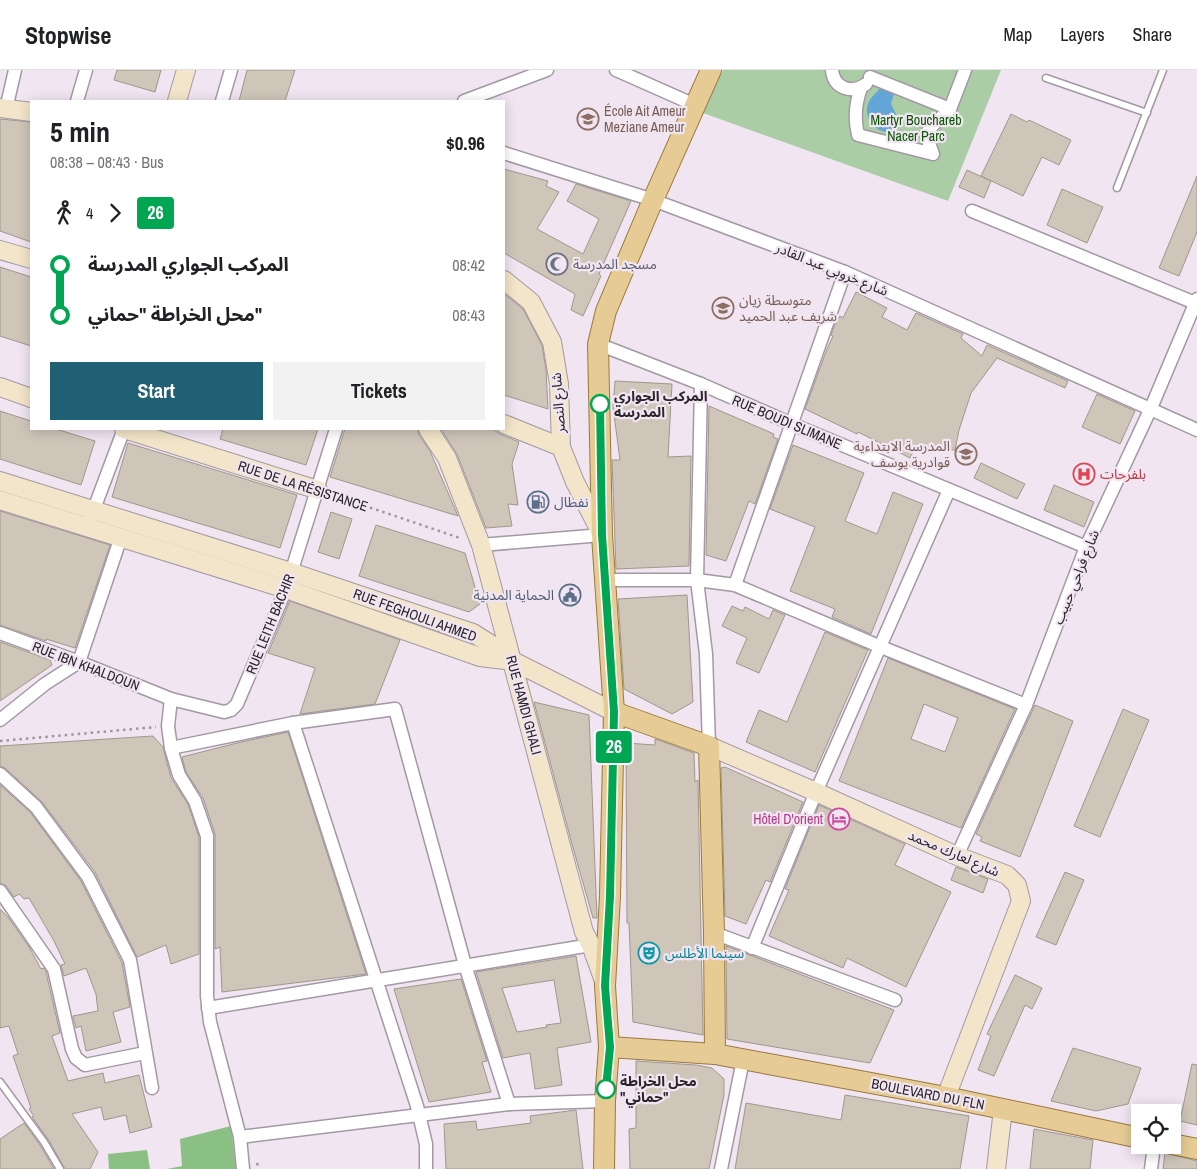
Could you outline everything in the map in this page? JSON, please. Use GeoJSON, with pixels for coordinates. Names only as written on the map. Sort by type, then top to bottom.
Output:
{"type":"FeatureCollection","features":[{"type":"Feature","properties":{"kind":"main road"},"geometry":{"type":"LineString","coordinates":[[604,1169],[605,1101],[610,1047],[605,986],[610,896],[614,712],[602,535],[598,344],[606,311],[711,70]]}},
{"type":"Feature","properties":{"kind":"main road"},"geometry":{"type":"LineString","coordinates":[[614,712],[709,746],[715,1054]]}},
{"type":"Feature","properties":{"kind":"main road","name":"BOULEVARD DU FLN"},"geometry":{"type":"LineString","coordinates":[[610,1047],[715,1054],[946,1097],[1131,1136]]}},
{"type":"Feature","properties":{"kind":"main road"},"geometry":{"type":"LineString","coordinates":[[1181,1146],[1197,1149]]}},
{"type":"Feature","properties":{"kind":"street"},"geometry":{"type":"LineString","coordinates":[[15,70],[3,108],[30,112]]}},
{"type":"Feature","properties":{"kind":"street"},"geometry":{"type":"LineString","coordinates":[[77,100],[86,70]]}},
{"type":"Feature","properties":{"kind":"street"},"geometry":{"type":"LineString","coordinates":[[177,100],[186,70]]}},
{"type":"Feature","properties":{"kind":"street"},"geometry":{"type":"LineString","coordinates":[[222,100],[231,70]]}},
{"type":"Feature","properties":{"kind":"street"},"geometry":{"type":"LineString","coordinates":[[467,100],[548,70]]}},
{"type":"Feature","properties":{"kind":"street"},"geometry":{"type":"LineString","coordinates":[[616,70],[695,105]]}},
{"type":"Feature","properties":{"kind":"street"},"geometry":{"type":"LineString","coordinates":[[832,70],[836,82],[840,86],[859,93]]}},
{"type":"Feature","properties":{"kind":"street"},"geometry":{"type":"LineString","coordinates":[[950,109],[921,98],[873,74],[859,93],[854,120],[858,135],[933,154],[926,136],[930,128],[950,109],[965,70]]}},
{"type":"Feature","properties":{"kind":"street","name":"شارع خروبي عبد القادر"},"geometry":{"type":"LineString","coordinates":[[505,153],[653,200],[845,272],[1197,430]]}},
{"type":"Feature","properties":{"kind":"street"},"geometry":{"type":"LineString","coordinates":[[972,211],[1196,301]]}},
{"type":"Feature","properties":{"kind":"street"},"geometry":{"type":"LineString","coordinates":[[0,250],[30,259]]}},
{"type":"Feature","properties":{"kind":"street"},"geometry":{"type":"LineString","coordinates":[[735,585],[845,272]]}},
{"type":"Feature","properties":{"kind":"street","name":"شارع النصر"},"geometry":{"type":"LineString","coordinates":[[505,281],[531,302],[552,342],[559,384],[561,447],[575,482],[602,535]]}},
{"type":"Feature","properties":{"kind":"street","name":"شارع فراحي حبيب"},"geometry":{"type":"LineString","coordinates":[[956,856],[1026,705],[1086,547],[1151,408],[1196,301]]}},
{"type":"Feature","properties":{"kind":"street","name":"RUE BOUDI SLIMANE"},"geometry":{"type":"LineString","coordinates":[[598,344],[701,384],[1086,547]]}},
{"type":"Feature","properties":{"kind":"street"},"geometry":{"type":"LineString","coordinates":[[701,384],[698,580],[706,654],[709,746]]}},
{"type":"Feature","properties":{"kind":"street"},"geometry":{"type":"LineString","coordinates":[[0,387],[30,398]]}},
{"type":"Feature","properties":{"kind":"street"},"geometry":{"type":"LineString","coordinates":[[505,424],[561,447]]}},
{"type":"Feature","properties":{"kind":"street"},"geometry":{"type":"LineString","coordinates":[[88,526],[124,430]]}},
{"type":"Feature","properties":{"kind":"street","name":"RUE DE LA RÉSISTANCE"},"geometry":{"type":"LineString","coordinates":[[127,430],[318,490]]}},
{"type":"Feature","properties":{"kind":"street","name":"RUE LEITH BACHIR"},"geometry":{"type":"LineString","coordinates":[[171,699],[224,712],[231,710],[237,704],[289,580],[336,430]]}},
{"type":"Feature","properties":{"kind":"street","name":"RUE HAMDI GHALI"},"geometry":{"type":"LineString","coordinates":[[429,430],[447,458],[480,545],[584,932],[591,945],[605,986]]}},
{"type":"Feature","properties":{"kind":"street","name":"RUE FEGHOULI AHMED"},"geometry":{"type":"LineString","coordinates":[[0,481],[93,509],[289,580]]}},
{"type":"Feature","properties":{"kind":"street"},"geometry":{"type":"LineString","coordinates":[[752,948],[816,792],[949,490]]}},
{"type":"Feature","properties":{"kind":"street","name":"RUE FEGHOULI AHMED"},"geometry":{"type":"LineString","coordinates":[[0,500],[121,537],[289,580],[473,634],[492,645],[512,662],[614,712]]}},
{"type":"Feature","properties":{"kind":"street"},"geometry":{"type":"LineString","coordinates":[[480,545],[602,535]]}},
{"type":"Feature","properties":{"kind":"street"},"geometry":{"type":"LineString","coordinates":[[0,720],[45,684],[79,662],[121,537]]}},
{"type":"Feature","properties":{"kind":"street"},"geometry":{"type":"LineString","coordinates":[[605,580],[698,580],[735,585],[881,647],[1026,705]]}},
{"type":"Feature","properties":{"kind":"street","name":"RUE IBN KHALDOUN"},"geometry":{"type":"LineString","coordinates":[[0,633],[171,699]]}},
{"type":"Feature","properties":{"kind":"street"},"geometry":{"type":"LineString","coordinates":[[171,699],[168,726],[171,748],[180,775],[195,801],[207,836],[208,1008],[240,1137],[243,1169]]}},
{"type":"Feature","properties":{"kind":"street"},"geometry":{"type":"LineString","coordinates":[[171,748],[293,723],[395,709],[465,965],[509,1104]]}},
{"type":"Feature","properties":{"kind":"street"},"geometry":{"type":"LineString","coordinates":[[293,723],[420,1116],[426,1144],[426,1169]]}},
{"type":"Feature","properties":{"kind":"street","name":"شارع لعارك محمد"},"geometry":{"type":"LineString","coordinates":[[709,746],[816,792],[956,856],[1007,875],[1017,885],[1021,902],[946,1097]]}},
{"type":"Feature","properties":{"kind":"street"},"geometry":{"type":"LineString","coordinates":[[0,774],[36,807],[88,877],[130,960],[144,1032],[145,1053],[152,1088]]}},
{"type":"Feature","properties":{"kind":"street"},"geometry":{"type":"LineString","coordinates":[[0,891],[54,969],[72,1049],[76,1058],[85,1065],[145,1053]]}},
{"type":"Feature","properties":{"kind":"street"},"geometry":{"type":"LineString","coordinates":[[714,933],[895,1000]]}},
{"type":"Feature","properties":{"kind":"street"},"geometry":{"type":"LineString","coordinates":[[208,1008],[591,945]]}},
{"type":"Feature","properties":{"kind":"street"},"geometry":{"type":"LineString","coordinates":[[721,1169],[743,1060]]}},
{"type":"Feature","properties":{"kind":"street"},"geometry":{"type":"LineString","coordinates":[[240,1137],[509,1104],[605,1101]]}},
{"type":"Feature","properties":{"kind":"street"},"geometry":{"type":"LineString","coordinates":[[996,1169],[1004,1109]]}},
{"type":"Feature","properties":{"kind":"street"},"geometry":{"type":"LineString","coordinates":[[1151,1169],[1153,1154]]}},
{"type":"Feature","properties":{"kind":"lane"},"geometry":{"type":"LineString","coordinates":[[1117,188],[1163,70]]}},
{"type":"Feature","properties":{"kind":"lane"},"geometry":{"type":"LineString","coordinates":[[1046,78],[1147,113]]}},
{"type":"Feature","properties":{"kind":"lane"},"geometry":{"type":"LineString","coordinates":[[0,1082],[44,1142],[60,1169]]}},
{"type":"Feature","properties":{"kind":"path","name":"RUE DE LA RÉSISTANCE"},"geometry":{"type":"LineString","coordinates":[[318,490],[480,545]]}},
{"type":"Feature","properties":{"kind":"path"},"geometry":{"type":"LineString","coordinates":[[0,741],[168,726]]}},
{"type":"Feature","properties":{"kind":"green space","name":"Martyr Bouchareb Nacer Parc"},"geometry":{"type":"Polygon","coordinates":[[[723,70],[1001,70],[948,201],[703,113],[723,70]]]}},
{"type":"Feature","properties":{"kind":"green space"},"geometry":{"type":"Polygon","coordinates":[[[231,1126],[236,1169],[167,1169],[182,1166],[180,1139],[231,1126]]]}},
{"type":"Feature","properties":{"kind":"green space"},"geometry":{"type":"Polygon","coordinates":[[[147,1150],[150,1169],[109,1169],[108,1154],[147,1150]]]}},
{"type":"Feature","properties":{"kind":"water"},"geometry":{"type":"Polygon","coordinates":[[[880,88],[894,94],[891,104],[901,124],[896,130],[890,132],[877,129],[872,124],[867,111],[869,102],[880,88]]]}},
{"type":"Feature","properties":{"kind":"building"},"geometry":{"type":"Polygon","coordinates":[[[117,70],[161,70],[155,92],[114,80],[117,70]]]}},
{"type":"Feature","properties":{"kind":"building"},"geometry":{"type":"Polygon","coordinates":[[[247,70],[295,70],[285,100],[239,100],[247,70]]]}},
{"type":"Feature","properties":{"kind":"building"},"geometry":{"type":"Polygon","coordinates":[[[1011,114],[1027,122],[1029,120],[1071,140],[1059,165],[1042,157],[1023,196],[981,176],[1011,114]]]}},
{"type":"Feature","properties":{"kind":"building"},"geometry":{"type":"Polygon","coordinates":[[[0,119],[30,122],[30,242],[0,231],[0,119]]]}},
{"type":"Feature","properties":{"kind":"building"},"geometry":{"type":"Polygon","coordinates":[[[505,169],[548,181],[546,186],[559,192],[537,229],[583,254],[599,219],[567,201],[576,184],[631,201],[583,316],[571,310],[575,294],[505,254],[505,169]]]}},
{"type":"Feature","properties":{"kind":"building"},"geometry":{"type":"Polygon","coordinates":[[[967,170],[991,181],[984,198],[959,187],[967,170]]]}},
{"type":"Feature","properties":{"kind":"building"},"geometry":{"type":"Polygon","coordinates":[[[1197,176],[1197,232],[1179,276],[1159,268],[1197,176]]]}},
{"type":"Feature","properties":{"kind":"building"},"geometry":{"type":"Polygon","coordinates":[[[1062,189],[1103,207],[1087,243],[1047,225],[1062,189]]]}},
{"type":"Feature","properties":{"kind":"building"},"geometry":{"type":"Polygon","coordinates":[[[0,267],[30,277],[30,346],[0,336],[0,267]]]}},
{"type":"Feature","properties":{"kind":"building"},"geometry":{"type":"Polygon","coordinates":[[[856,292],[887,308],[882,317],[907,330],[916,313],[963,334],[961,338],[982,356],[987,345],[1068,381],[1065,388],[997,358],[971,393],[959,430],[955,450],[915,448],[910,458],[858,432],[857,434],[805,409],[833,336],[831,335],[834,327],[840,316],[843,318],[856,292]]]}},
{"type":"Feature","properties":{"kind":"building"},"geometry":{"type":"Polygon","coordinates":[[[505,295],[523,309],[542,345],[546,370],[548,409],[505,395],[505,295]]]}},
{"type":"Feature","properties":{"kind":"building"},"geometry":{"type":"Polygon","coordinates":[[[615,381],[672,384],[668,457],[691,456],[689,566],[616,569],[612,460],[620,460],[613,407],[615,381]]]}},
{"type":"Feature","properties":{"kind":"building"},"geometry":{"type":"Polygon","coordinates":[[[1097,394],[1135,411],[1120,444],[1082,427],[1097,394]]]}},
{"type":"Feature","properties":{"kind":"building"},"geometry":{"type":"Polygon","coordinates":[[[709,406],[774,434],[773,437],[778,439],[755,504],[749,501],[726,561],[706,555],[709,406]]]}},
{"type":"Feature","properties":{"kind":"building"},"geometry":{"type":"Polygon","coordinates":[[[0,411],[30,421],[30,430],[59,430],[95,441],[81,485],[0,459],[0,411]]]}},
{"type":"Feature","properties":{"kind":"building"},"geometry":{"type":"Polygon","coordinates":[[[223,430],[318,430],[306,465],[220,439],[223,430]]]}},
{"type":"Feature","properties":{"kind":"building"},"geometry":{"type":"Polygon","coordinates":[[[345,430],[418,430],[419,435],[430,451],[458,516],[330,477],[345,430]]]}},
{"type":"Feature","properties":{"kind":"building"},"geometry":{"type":"Polygon","coordinates":[[[442,430],[494,430],[519,442],[512,464],[518,505],[508,504],[512,526],[486,528],[457,454],[442,430]]]}},
{"type":"Feature","properties":{"kind":"building"},"geometry":{"type":"Polygon","coordinates":[[[128,443],[297,495],[280,548],[112,497],[128,443]]]}},
{"type":"Feature","properties":{"kind":"building"},"geometry":{"type":"Polygon","coordinates":[[[793,445],[864,473],[845,521],[877,534],[893,492],[923,504],[871,634],[832,617],[835,609],[790,591],[815,527],[770,509],[793,445]]]}},
{"type":"Feature","properties":{"kind":"building"},"geometry":{"type":"Polygon","coordinates":[[[981,463],[1025,484],[1017,499],[974,478],[981,463]]]}},
{"type":"Feature","properties":{"kind":"building"},"geometry":{"type":"Polygon","coordinates":[[[1054,485],[1094,502],[1084,527],[1044,510],[1054,485]]]}},
{"type":"Feature","properties":{"kind":"building"},"geometry":{"type":"Polygon","coordinates":[[[0,511],[110,545],[75,648],[46,639],[46,641],[0,625],[0,511]]]}},
{"type":"Feature","properties":{"kind":"building"},"geometry":{"type":"Polygon","coordinates":[[[331,512],[352,519],[339,559],[318,552],[331,512]]]}},
{"type":"Feature","properties":{"kind":"building"},"geometry":{"type":"Polygon","coordinates":[[[376,525],[465,553],[480,604],[469,612],[359,576],[376,525]]]}},
{"type":"Feature","properties":{"kind":"building"},"geometry":{"type":"Polygon","coordinates":[[[687,595],[693,702],[672,714],[624,689],[618,599],[687,595]]]}},
{"type":"Feature","properties":{"kind":"building"},"geometry":{"type":"Polygon","coordinates":[[[290,601],[400,640],[375,704],[300,714],[315,668],[268,653],[290,601]]]}},
{"type":"Feature","properties":{"kind":"building"},"geometry":{"type":"Polygon","coordinates":[[[732,606],[743,611],[745,607],[769,619],[773,610],[785,615],[759,673],[736,663],[747,638],[722,626],[732,606]]]}},
{"type":"Feature","properties":{"kind":"building"},"geometry":{"type":"Polygon","coordinates":[[[825,632],[868,650],[815,772],[746,742],[759,710],[787,722],[825,632]]]}},
{"type":"Feature","properties":{"kind":"building"},"geometry":{"type":"Polygon","coordinates":[[[0,642],[50,660],[52,665],[0,701],[0,642]]]}},
{"type":"Feature","properties":{"kind":"building"},"geometry":{"type":"Polygon","coordinates":[[[888,658],[1015,709],[961,828],[839,781],[888,658]],[[924,704],[911,739],[945,752],[958,718],[924,704]]]}},
{"type":"Feature","properties":{"kind":"building"},"geometry":{"type":"Polygon","coordinates":[[[534,702],[589,715],[597,918],[593,918],[534,702]]]}},
{"type":"Feature","properties":{"kind":"building"},"geometry":{"type":"Polygon","coordinates":[[[1035,705],[1073,721],[1020,857],[980,841],[982,837],[976,834],[1035,705]]]}},
{"type":"Feature","properties":{"kind":"building"},"geometry":{"type":"Polygon","coordinates":[[[1123,709],[1149,720],[1100,837],[1074,826],[1123,709]]]}},
{"type":"Feature","properties":{"kind":"building"},"geometry":{"type":"Polygon","coordinates":[[[288,732],[366,974],[222,992],[220,947],[215,949],[215,834],[203,798],[186,772],[182,757],[288,732]]]}},
{"type":"Feature","properties":{"kind":"building"},"geometry":{"type":"Polygon","coordinates":[[[153,736],[163,747],[171,778],[188,804],[199,837],[199,954],[171,964],[166,945],[137,957],[95,872],[42,802],[5,768],[0,766],[0,746],[153,736]]]}},
{"type":"Feature","properties":{"kind":"building"},"geometry":{"type":"Polygon","coordinates":[[[655,739],[694,753],[695,782],[698,780],[703,1035],[633,1022],[629,923],[627,923],[626,743],[655,745],[655,739]]]}},
{"type":"Feature","properties":{"kind":"building"},"geometry":{"type":"Polygon","coordinates":[[[725,767],[803,802],[770,882],[766,880],[746,924],[725,916],[721,768],[725,767]]]}},
{"type":"Feature","properties":{"kind":"building"},"geometry":{"type":"Polygon","coordinates":[[[0,785],[30,812],[81,881],[122,963],[130,1007],[113,1012],[121,1042],[86,1051],[81,1026],[76,1028],[73,1016],[98,1011],[96,994],[86,968],[64,976],[61,965],[65,964],[29,898],[24,899],[19,894],[14,897],[6,886],[0,883],[0,785]]]}},
{"type":"Feature","properties":{"kind":"building"},"geometry":{"type":"Polygon","coordinates":[[[819,805],[905,844],[895,865],[951,892],[906,987],[847,958],[843,968],[769,936],[789,890],[785,889],[819,805]]]}},
{"type":"Feature","properties":{"kind":"building"},"geometry":{"type":"Polygon","coordinates":[[[956,867],[988,879],[983,893],[951,880],[956,867]]]}},
{"type":"Feature","properties":{"kind":"building"},"geometry":{"type":"Polygon","coordinates":[[[1065,872],[1084,880],[1056,945],[1036,937],[1065,872]]]}},
{"type":"Feature","properties":{"kind":"building"},"geometry":{"type":"Polygon","coordinates":[[[0,909],[8,917],[29,947],[41,969],[44,968],[46,972],[60,1033],[52,1036],[68,1081],[103,1073],[105,1083],[139,1075],[152,1127],[130,1133],[126,1115],[104,1120],[101,1107],[72,1114],[98,1152],[90,1169],[65,1169],[48,1139],[32,1117],[34,1116],[29,1109],[31,1108],[13,1056],[18,1054],[9,1026],[0,1028],[0,909]]]}},
{"type":"Feature","properties":{"kind":"building"},"geometry":{"type":"Polygon","coordinates":[[[726,946],[894,1010],[870,1063],[727,1039],[726,946]]]}},
{"type":"Feature","properties":{"kind":"building"},"geometry":{"type":"Polygon","coordinates":[[[576,956],[591,1042],[557,1048],[562,1085],[535,1089],[530,1053],[503,1058],[476,972],[576,956]],[[554,980],[502,988],[517,1032],[561,1023],[554,980]]]}},
{"type":"Feature","properties":{"kind":"building"},"geometry":{"type":"Polygon","coordinates":[[[1015,975],[1042,988],[1032,1009],[1025,1005],[994,1076],[978,1070],[991,1036],[987,1034],[1015,975]]]}},
{"type":"Feature","properties":{"kind":"building"},"geometry":{"type":"Polygon","coordinates":[[[461,979],[487,1061],[482,1062],[491,1092],[429,1102],[394,989],[461,979]]]}},
{"type":"Feature","properties":{"kind":"building"},"geometry":{"type":"Polygon","coordinates":[[[1073,1048],[1141,1068],[1128,1104],[1096,1111],[1051,1101],[1073,1048]]]}},
{"type":"Feature","properties":{"kind":"building"},"geometry":{"type":"Polygon","coordinates":[[[636,1061],[696,1065],[712,1068],[724,1079],[724,1095],[709,1169],[630,1169],[629,1129],[636,1128],[636,1061]]]}},
{"type":"Feature","properties":{"kind":"building"},"geometry":{"type":"Polygon","coordinates":[[[1192,1064],[1197,1065],[1197,1125],[1181,1121],[1192,1064]]]}},
{"type":"Feature","properties":{"kind":"building"},"geometry":{"type":"Polygon","coordinates":[[[845,1095],[969,1116],[960,1169],[735,1169],[746,1103],[841,1120],[845,1095]]]}},
{"type":"Feature","properties":{"kind":"building"},"geometry":{"type":"Polygon","coordinates":[[[576,1110],[583,1169],[446,1169],[444,1124],[476,1121],[477,1130],[531,1123],[530,1116],[576,1110]]]}},
{"type":"Feature","properties":{"kind":"building"},"geometry":{"type":"Polygon","coordinates":[[[24,1123],[54,1169],[0,1169],[0,1139],[24,1123]]]}},
{"type":"Feature","properties":{"kind":"building"},"geometry":{"type":"Polygon","coordinates":[[[1034,1129],[1093,1140],[1090,1169],[1030,1169],[1034,1129]]]}},
{"type":"Feature","properties":{"kind":"building"},"geometry":{"type":"Polygon","coordinates":[[[1165,1154],[1197,1161],[1197,1169],[1163,1169],[1165,1154]]]}},
{"type":"Feature","properties":{"kind":"bus line","name":"26"},"geometry":{"type":"LineString","coordinates":[[600,404],[602,535],[614,712],[610,896],[605,986],[610,1047],[606,1089]]}},
{"type":"Feature","properties":{"kind":"place","name":"École Ait Ameur Meziane Ameur"},"geometry":{"type":"Point","coordinates":[588,119]}},
{"type":"Feature","properties":{"kind":"place","name":"مسجد المدرسة"},"geometry":{"type":"Point","coordinates":[557,264]}},
{"type":"Feature","properties":{"kind":"place","name":"متوسطة زيان شريف عبد الحميد"},"geometry":{"type":"Point","coordinates":[723,308]}},
{"type":"Feature","properties":{"kind":"place","name":"المركب الجواري المدرسة"},"geometry":{"type":"Point","coordinates":[600,404]}},
{"type":"Feature","properties":{"kind":"place","name":"المدرسة الابتداءية قوادرية يوسف"},"geometry":{"type":"Point","coordinates":[966,454]}},
{"type":"Feature","properties":{"kind":"place","name":"بلفرحات"},"geometry":{"type":"Point","coordinates":[1084,474]}},
{"type":"Feature","properties":{"kind":"place","name":"نفطال"},"geometry":{"type":"Point","coordinates":[538,502]}},
{"type":"Feature","properties":{"kind":"place","name":"الحماية المدنية"},"geometry":{"type":"Point","coordinates":[570,595]}},
{"type":"Feature","properties":{"kind":"place","name":"Hôtel D'orient"},"geometry":{"type":"Point","coordinates":[839,819]}},
{"type":"Feature","properties":{"kind":"place","name":"سينما الأطلس"},"geometry":{"type":"Point","coordinates":[649,953]}},
{"type":"Feature","properties":{"kind":"place","name":"محل الخراطة \"حماني\""},"geometry":{"type":"Point","coordinates":[606,1089]}}]}
